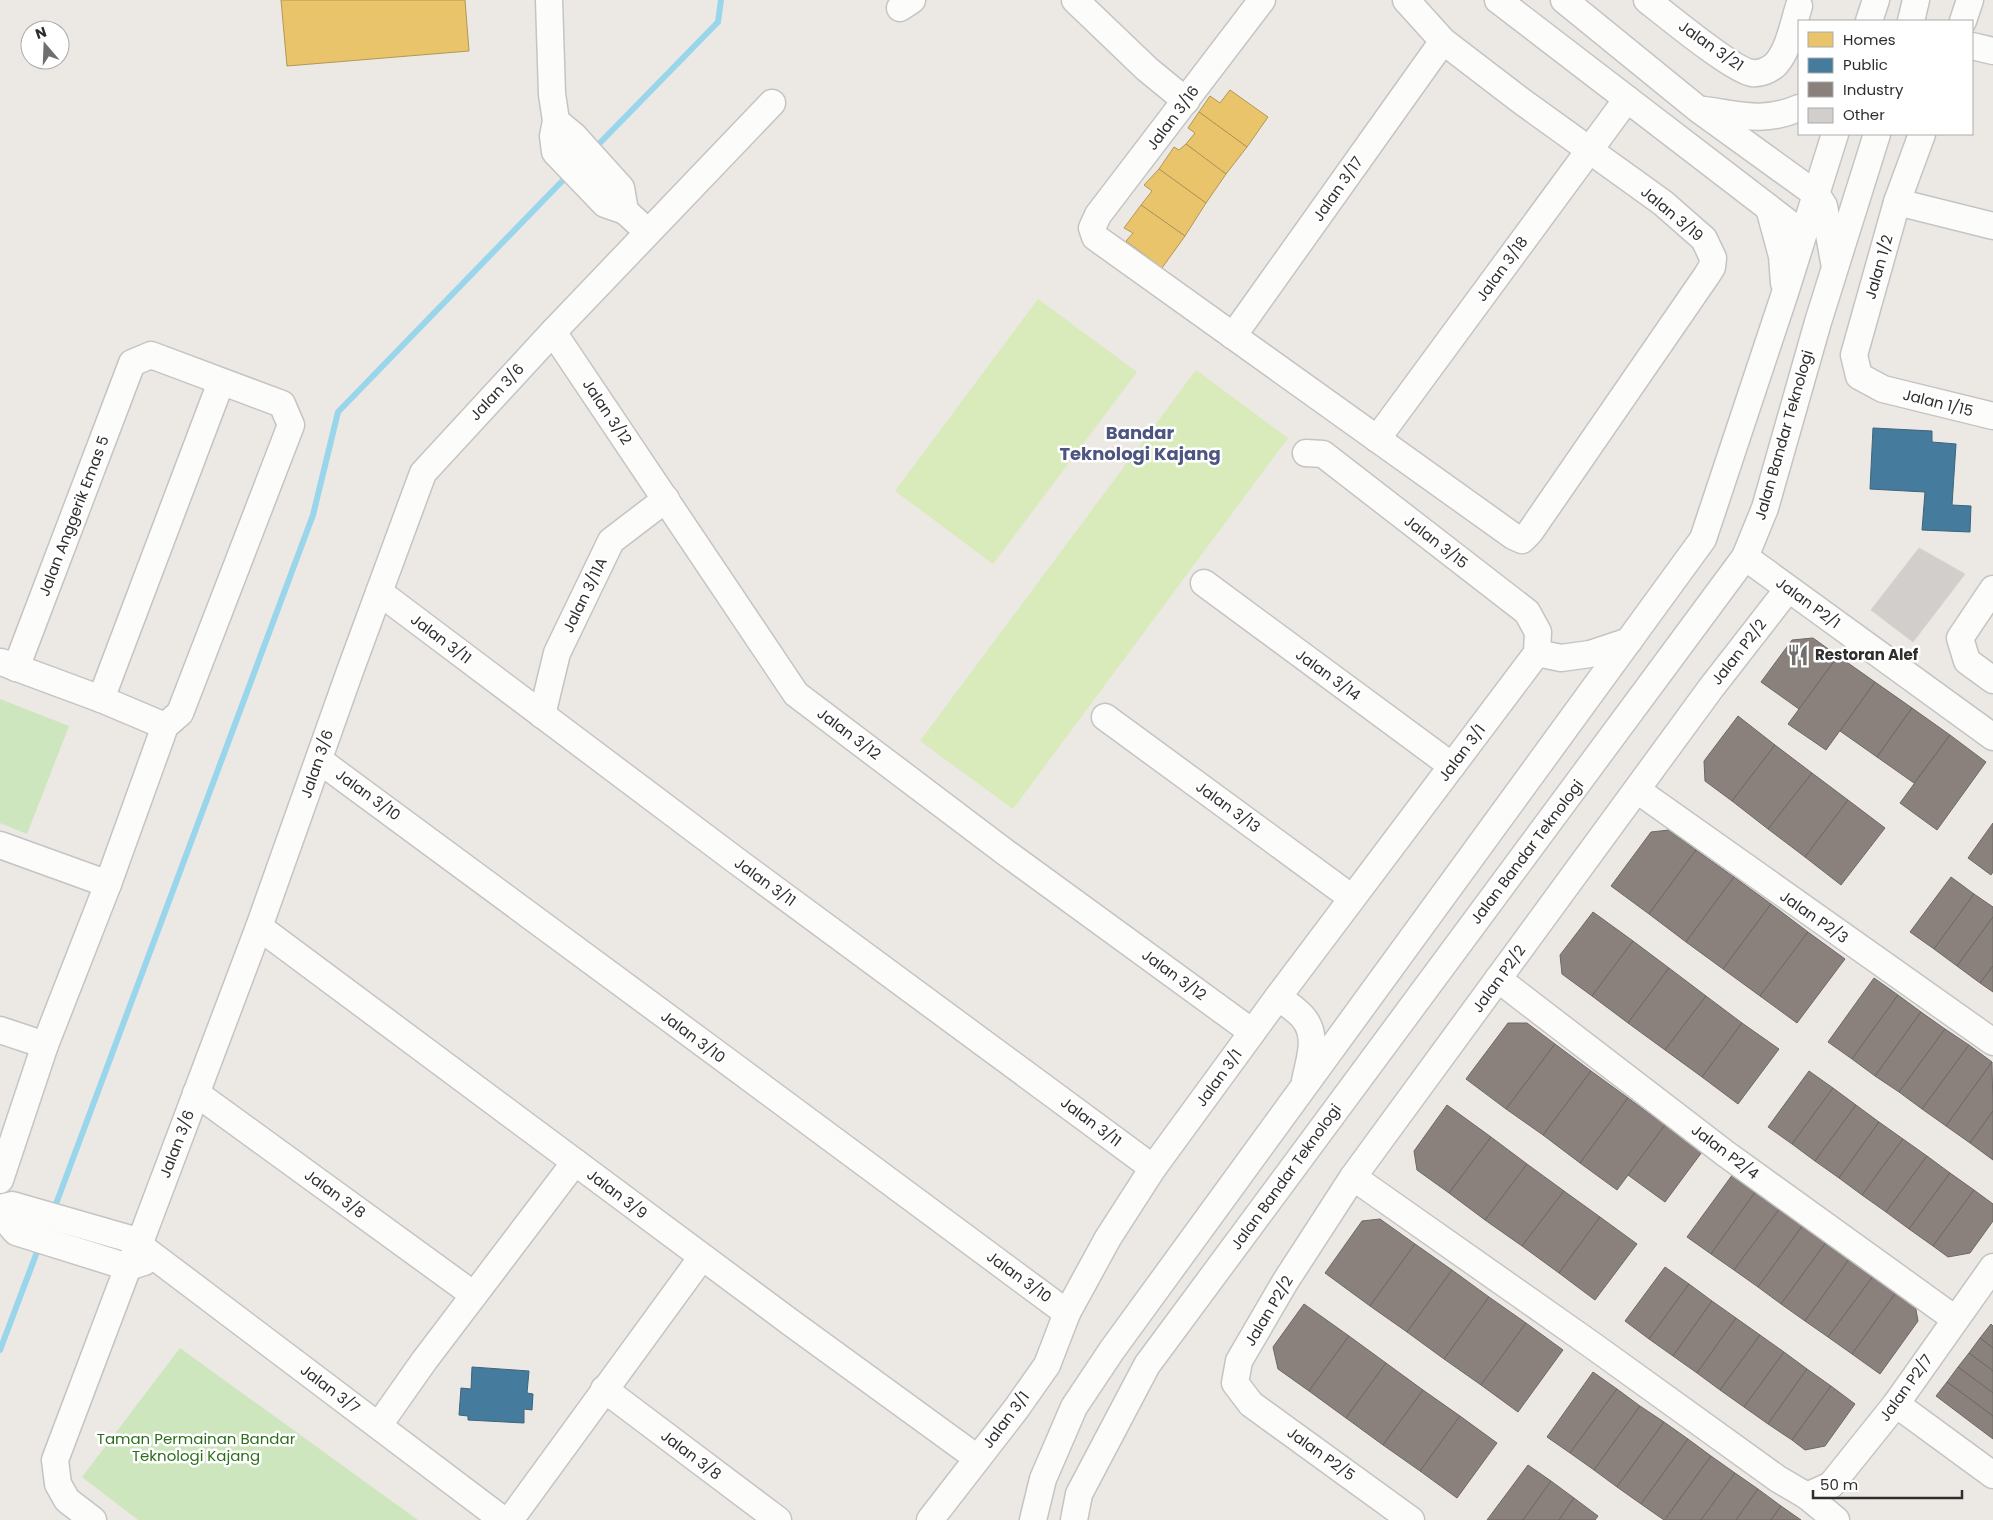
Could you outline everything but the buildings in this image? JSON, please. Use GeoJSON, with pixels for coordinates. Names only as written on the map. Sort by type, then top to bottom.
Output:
{"type":"FeatureCollection","features":[{"type":"Feature","properties":{"kind":"street"},"geometry":{"type":"LineString","coordinates":[[549,0],[552,94],[561,136],[617,201],[648,232]]}},
{"type":"Feature","properties":{"kind":"street"},"geometry":{"type":"LineString","coordinates":[[1075,0],[1147,69],[1186,102]]}},
{"type":"Feature","properties":{"kind":"street","name":"Jalan 3/16"},"geometry":{"type":"LineString","coordinates":[[1234,336],[1095,238],[1092,228],[1098,215],[1262,0]]}},
{"type":"Feature","properties":{"kind":"street","name":"Jalan 3/19"},"geometry":{"type":"LineString","coordinates":[[1377,439],[1513,536],[1522,540],[1530,532],[1712,267],[1713,258],[1704,239],[1663,202],[1520,100],[1443,41],[1406,0]]}},
{"type":"Feature","properties":{"kind":"street"},"geometry":{"type":"LineString","coordinates":[[1498,0],[1803,234]]}},
{"type":"Feature","properties":{"kind":"street"},"geometry":{"type":"LineString","coordinates":[[1564,0],[1698,109],[1817,195],[1824,206],[1835,266]]}},
{"type":"Feature","properties":{"kind":"street","name":"Jalan 3/21"},"geometry":{"type":"LineString","coordinates":[[1647,0],[1732,64],[1750,73],[1762,72],[1774,66],[1783,55],[1799,6]]}},
{"type":"Feature","properties":{"kind":"street"},"geometry":{"type":"LineString","coordinates":[[1869,20],[1876,0]]}},
{"type":"Feature","properties":{"kind":"street"},"geometry":{"type":"LineString","coordinates":[[1911,20],[1916,0]]}},
{"type":"Feature","properties":{"kind":"street"},"geometry":{"type":"LineString","coordinates":[[1963,20],[1970,0]]}},
{"type":"Feature","properties":{"kind":"street","name":"Jalan 3/17"},"geometry":{"type":"LineString","coordinates":[[1234,336],[1443,41]]}},
{"type":"Feature","properties":{"kind":"street"},"geometry":{"type":"LineString","coordinates":[[1973,46],[1993,51]]}},
{"type":"Feature","properties":{"kind":"street","name":"Jalan 3/18"},"geometry":{"type":"LineString","coordinates":[[1377,439],[1627,99]]}},
{"type":"Feature","properties":{"kind":"street","name":"Jalan 3/6"},"geometry":{"type":"LineString","coordinates":[[92,1520],[67,1500],[58,1484],[55,1460],[259,927],[423,473],[553,332],[772,103]]}},
{"type":"Feature","properties":{"kind":"street"},"geometry":{"type":"LineString","coordinates":[[1698,109],[1759,118],[1778,116],[1798,108]]}},
{"type":"Feature","properties":{"kind":"street"},"geometry":{"type":"LineString","coordinates":[[1033,1520],[1043,1479],[1074,1407],[1112,1350],[1703,539],[1817,195],[1835,135]]}},
{"type":"Feature","properties":{"kind":"street","name":"Jalan Bandar Teknologi"},"geometry":{"type":"LineString","coordinates":[[1074,1520],[1079,1494],[1148,1365],[1745,557],[1765,508],[1835,266],[1878,135]]}},
{"type":"Feature","properties":{"kind":"street","name":"Jalan 1/2"},"geometry":{"type":"LineString","coordinates":[[1883,389],[1859,376],[1854,354],[1897,202],[1922,135]]}},
{"type":"Feature","properties":{"kind":"street"},"geometry":{"type":"LineString","coordinates":[[1803,234],[1816,228],[1847,204],[1863,183]]}},
{"type":"Feature","properties":{"kind":"street"},"geometry":{"type":"LineString","coordinates":[[1897,202],[1993,226]]}},
{"type":"Feature","properties":{"kind":"street"},"geometry":{"type":"LineString","coordinates":[[1769,208],[1782,256],[1785,293]]}},
{"type":"Feature","properties":{"kind":"street","name":"Jalan 3/12"},"geometry":{"type":"LineString","coordinates":[[553,332],[796,694],[1005,852],[1252,1032]]}},
{"type":"Feature","properties":{"kind":"street"},"geometry":{"type":"LineString","coordinates":[[1234,336],[1377,439]]}},
{"type":"Feature","properties":{"kind":"street","name":"Jalan Anggerik Emas 5"},"geometry":{"type":"LineString","coordinates":[[8,665],[132,363],[151,356],[221,382]]}},
{"type":"Feature","properties":{"kind":"street"},"geometry":{"type":"LineString","coordinates":[[0,1180],[45,1045],[108,884],[165,726],[180,713],[291,425],[282,404],[221,382],[101,699]]}},
{"type":"Feature","properties":{"kind":"street","name":"Jalan 1/15"},"geometry":{"type":"LineString","coordinates":[[1883,389],[1993,416]]}},
{"type":"Feature","properties":{"kind":"street","name":"Jalan 3/15"},"geometry":{"type":"LineString","coordinates":[[1306,453],[1323,454],[1528,612],[1538,632],[1537,653]]}},
{"type":"Feature","properties":{"kind":"street","name":"Jalan 3/11A"},"geometry":{"type":"LineString","coordinates":[[542,715],[557,653],[611,541],[666,499]]}},
{"type":"Feature","properties":{"kind":"street","name":"Jalan P2/1"},"geometry":{"type":"LineString","coordinates":[[1745,557],[1993,737]]}},
{"type":"Feature","properties":{"kind":"street","name":"Jalan 3/14"},"geometry":{"type":"LineString","coordinates":[[1204,583],[1452,766]]}},
{"type":"Feature","properties":{"kind":"street","name":"Jalan P2/2"},"geometry":{"type":"LineString","coordinates":[[1235,1383],[1239,1361],[1286,1282],[1353,1177],[1712,688],[1788,589]]}},
{"type":"Feature","properties":{"kind":"street"},"geometry":{"type":"LineString","coordinates":[[1993,589],[1960,638],[1967,661],[1993,680]]}},
{"type":"Feature","properties":{"kind":"street","name":"Jalan 3/11"},"geometry":{"type":"LineString","coordinates":[[380,592],[542,715],[1153,1168]]}},
{"type":"Feature","properties":{"kind":"street"},"geometry":{"type":"LineString","coordinates":[[1537,653],[1561,658],[1590,654],[1629,641]]}},
{"type":"Feature","properties":{"kind":"street","name":"Jalan 3/1"},"geometry":{"type":"LineString","coordinates":[[930,1520],[1047,1365],[1067,1313],[1108,1238],[1153,1168],[1278,997],[1537,653]]}},
{"type":"Feature","properties":{"kind":"street"},"geometry":{"type":"LineString","coordinates":[[8,665],[101,699],[165,726]]}},
{"type":"Feature","properties":{"kind":"street","name":"Jalan 3/13"},"geometry":{"type":"LineString","coordinates":[[1104,716],[1352,898]]}},
{"type":"Feature","properties":{"kind":"street","name":"Jalan 3/10"},"geometry":{"type":"LineString","coordinates":[[319,760],[1067,1313]]}},
{"type":"Feature","properties":{"kind":"street","name":"Jalan P2/3"},"geometry":{"type":"LineString","coordinates":[[1637,790],[1993,1042]]}},
{"type":"Feature","properties":{"kind":"street"},"geometry":{"type":"LineString","coordinates":[[0,846],[108,884]]}},
{"type":"Feature","properties":{"kind":"street","name":"Jalan 3/9"},"geometry":{"type":"LineString","coordinates":[[259,927],[702,1257],[977,1458]]}},
{"type":"Feature","properties":{"kind":"street","name":"Jalan P2/4"},"geometry":{"type":"LineString","coordinates":[[1498,979],[1726,1154],[1954,1319]]}},
{"type":"Feature","properties":{"kind":"street"},"geometry":{"type":"LineString","coordinates":[[1278,997],[1305,1018],[1312,1032],[1312,1048],[1304,1086]]}},
{"type":"Feature","properties":{"kind":"street"},"geometry":{"type":"LineString","coordinates":[[0,1030],[45,1045]]}},
{"type":"Feature","properties":{"kind":"street","name":"Jalan 3/8"},"geometry":{"type":"LineString","coordinates":[[196,1093],[474,1295]]}},
{"type":"Feature","properties":{"kind":"street"},"geometry":{"type":"LineString","coordinates":[[1269,1134],[1270,1145],[1276,1151],[1292,1153],[1307,1148]]}},
{"type":"Feature","properties":{"kind":"street"},"geometry":{"type":"LineString","coordinates":[[379,1425],[424,1361],[574,1162]]}},
{"type":"Feature","properties":{"kind":"street"},"geometry":{"type":"LineString","coordinates":[[1353,1177],[1778,1479],[1807,1496],[1836,1520]]}},
{"type":"Feature","properties":{"kind":"street"},"geometry":{"type":"LineString","coordinates":[[9,1215],[135,1252]]}},
{"type":"Feature","properties":{"kind":"street"},"geometry":{"type":"LineString","coordinates":[[9,1215],[102,1259],[135,1252]]}},
{"type":"Feature","properties":{"kind":"street","name":"Jalan 3/7"},"geometry":{"type":"LineString","coordinates":[[135,1252],[379,1425],[503,1520]]}},
{"type":"Feature","properties":{"kind":"street"},"geometry":{"type":"LineString","coordinates":[[510,1520],[702,1257]]}},
{"type":"Feature","properties":{"kind":"street","name":"Jalan P2/7"},"geometry":{"type":"LineString","coordinates":[[1807,1496],[1831,1485],[1896,1404],[1954,1319],[1993,1267]]}},
{"type":"Feature","properties":{"kind":"street","name":"Jalan P2/5"},"geometry":{"type":"LineString","coordinates":[[1235,1383],[1252,1404],[1412,1520]]}},
{"type":"Feature","properties":{"kind":"street","name":"Jalan 3/8"},"geometry":{"type":"LineString","coordinates":[[604,1389],[778,1520]]}},
{"type":"Feature","properties":{"kind":"street"},"geometry":{"type":"LineString","coordinates":[[1896,1404],[1993,1475]]}},
{"type":"Feature","properties":{"kind":"green space"},"geometry":{"type":"Polygon","coordinates":[[[1038,299],[1137,372],[993,564],[895,491],[1038,299]]]}},
{"type":"Feature","properties":{"kind":"green space"},"geometry":{"type":"Polygon","coordinates":[[[1196,370],[1288,438],[1013,809],[920,741],[1196,370]]]}},
{"type":"Feature","properties":{"kind":"green space"},"geometry":{"type":"Polygon","coordinates":[[[0,699],[69,726],[27,834],[0,823],[0,699]]]}},
{"type":"Feature","properties":{"kind":"green space","name":"Taman Permainan Bandar Teknologi Kajang"},"geometry":{"type":"Polygon","coordinates":[[[180,1348],[418,1520],[138,1520],[82,1477],[180,1348]]]}},
{"type":"Feature","properties":{"kind":"waterway"},"geometry":{"type":"LineString","coordinates":[[593,150],[718,22],[721,0]]}},
{"type":"Feature","properties":{"kind":"waterway"},"geometry":{"type":"LineString","coordinates":[[53,1212],[313,515],[338,412],[568,175]]}},
{"type":"Feature","properties":{"kind":"waterway"},"geometry":{"type":"LineString","coordinates":[[0,1350],[40,1244]]}},
{"type":"Feature","properties":{"kind":"place","name":"Restoran Alef"},"geometry":{"type":"Point","coordinates":[1798,655]}},
{"type":"Feature","properties":{"kind":"district","name":"Bandar Teknologi Kajang"},"geometry":{"type":"Point","coordinates":[1140,443]}}]}
